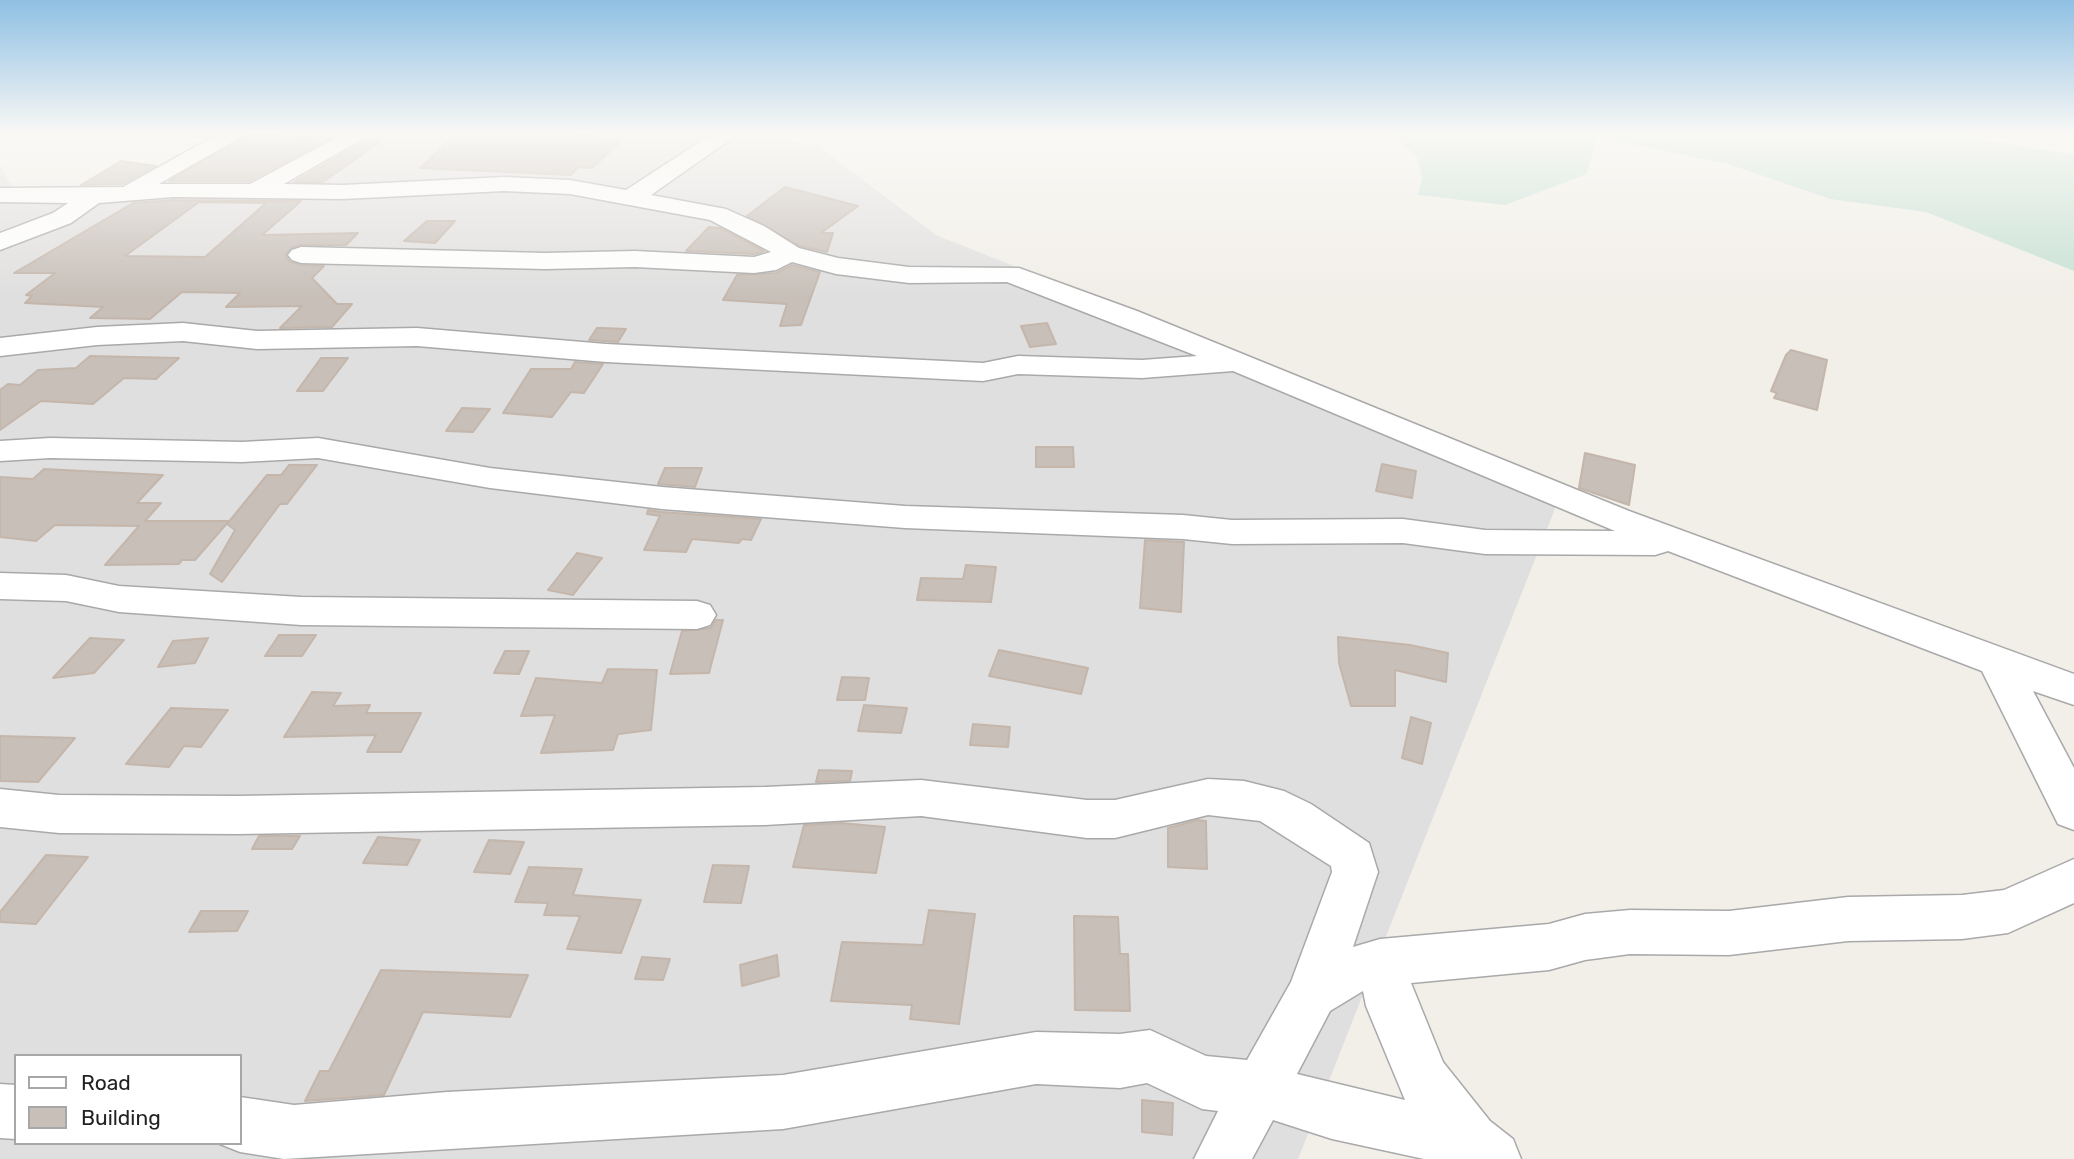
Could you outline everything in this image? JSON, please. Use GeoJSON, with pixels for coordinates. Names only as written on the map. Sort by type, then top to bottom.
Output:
{"type":"FeatureCollection","features":[{"type":"Feature","properties":{"kind":"street"},"geometry":{"type":"LineString","coordinates":[[121,195],[134,188]]}},
{"type":"Feature","properties":{"kind":"street"},"geometry":{"type":"LineString","coordinates":[[254,191],[259,188]]}},
{"type":"Feature","properties":{"kind":"street"},"geometry":{"type":"LineString","coordinates":[[0,195],[93,196],[173,190],[343,192],[407,188]]}},
{"type":"Feature","properties":{"kind":"street"},"geometry":{"type":"LineString","coordinates":[[567,188],[717,214],[755,231],[790,253],[836,266],[878,273],[1017,276],[1243,362],[1679,543],[2074,690]]}},
{"type":"Feature","properties":{"kind":"street"},"geometry":{"type":"LineString","coordinates":[[631,197],[645,188]]}},
{"type":"Feature","properties":{"kind":"street"},"geometry":{"type":"LineString","coordinates":[[0,242],[62,218],[93,196]]}},
{"type":"Feature","properties":{"kind":"street"},"geometry":{"type":"LineString","coordinates":[[301,256],[545,261],[635,259],[754,265],[767,264],[790,253]]}},
{"type":"Feature","properties":{"kind":"street"},"geometry":{"type":"LineString","coordinates":[[0,347],[97,336],[183,332],[257,340],[417,337],[606,352],[983,372],[1018,365],[1142,369],[1243,362]]}},
{"type":"Feature","properties":{"kind":"street"},"geometry":{"type":"LineString","coordinates":[[0,451],[50,448],[242,452],[318,448],[503,479],[662,498],[905,517],[1183,527],[1232,532],[1403,531],[1485,542],[1679,543]]}},
{"type":"Feature","properties":{"kind":"street"},"geometry":{"type":"LineString","coordinates":[[0,586],[66,588],[119,599],[301,611],[697,615]]}},
{"type":"Feature","properties":{"kind":"street"},"geometry":{"type":"LineString","coordinates":[[1996,659],[2074,811]]}},
{"type":"Feature","properties":{"kind":"street"},"geometry":{"type":"LineString","coordinates":[[0,808],[59,814],[238,815],[765,806],[921,798],[1087,820],[1115,819],[1208,797],[1244,799],[1295,817],[1353,857],[1356,872],[1312,994],[1222,1159]]}},
{"type":"Feature","properties":{"kind":"street"},"geometry":{"type":"LineString","coordinates":[[1312,994],[1345,973],[1380,962],[1549,947],[1585,937],[1630,932],[1729,933],[1848,919],[1962,917],[2008,911],[2074,880]]}},
{"type":"Feature","properties":{"kind":"street"},"geometry":{"type":"LineString","coordinates":[[1380,962],[1392,1006],[1424,1081],[1482,1150]]}},
{"type":"Feature","properties":{"kind":"street"},"geometry":{"type":"LineString","coordinates":[[242,1124],[294,1133],[474,1119],[783,1102],[980,1066],[1060,1057],[1120,1060],[1150,1056],[1202,1082],[1259,1090],[1332,1112],[1482,1150]]}},
{"type":"Feature","properties":{"kind":"shaded area"},"geometry":{"type":"Polygon","coordinates":[[[0,188],[13,188],[15,192],[128,188],[874,188],[936,235],[1564,486],[1298,1159],[0,1159],[0,188]]]}},
{"type":"Feature","properties":{"kind":"green space"},"geometry":{"type":"Polygon","coordinates":[[[1420,188],[1550,188],[1505,205],[1418,195],[1420,188]]]}},
{"type":"Feature","properties":{"kind":"green space"},"geometry":{"type":"Polygon","coordinates":[[[1798,188],[2074,188],[2074,271],[1926,212],[1830,199],[1798,188]]]}},
{"type":"Feature","properties":{"kind":"building"},"geometry":{"type":"Polygon","coordinates":[[[784,188],[858,206],[821,233],[833,233],[827,252],[800,246],[747,216],[784,188]]]}},
{"type":"Feature","properties":{"kind":"building"},"geometry":{"type":"Polygon","coordinates":[[[173,200],[301,201],[262,235],[358,233],[346,245],[300,245],[291,248],[285,255],[290,262],[300,265],[324,266],[312,278],[337,304],[352,304],[332,327],[280,328],[302,306],[226,307],[240,293],[182,292],[150,319],[90,318],[103,307],[25,303],[32,296],[26,295],[55,273],[14,273],[133,203],[173,200]],[[199,202],[125,256],[205,257],[266,203],[199,202]]]}},
{"type":"Feature","properties":{"kind":"building"},"geometry":{"type":"Polygon","coordinates":[[[427,221],[455,221],[435,243],[404,241],[427,221]]]}},
{"type":"Feature","properties":{"kind":"building"},"geometry":{"type":"Polygon","coordinates":[[[709,227],[720,228],[764,251],[754,254],[686,251],[709,227]]]}},
{"type":"Feature","properties":{"kind":"building"},"geometry":{"type":"Polygon","coordinates":[[[792,265],[820,272],[801,325],[780,326],[787,304],[723,300],[737,275],[776,273],[792,265]]]}},
{"type":"Feature","properties":{"kind":"building"},"geometry":{"type":"Polygon","coordinates":[[[1047,323],[1056,344],[1030,347],[1021,326],[1047,323]]]}},
{"type":"Feature","properties":{"kind":"building"},"geometry":{"type":"Polygon","coordinates":[[[597,328],[626,329],[618,342],[589,340],[597,328]]]}},
{"type":"Feature","properties":{"kind":"building"},"geometry":{"type":"Polygon","coordinates":[[[1791,350],[1827,360],[1817,410],[1774,398],[1777,393],[1771,391],[1786,355],[1791,350]]]}},
{"type":"Feature","properties":{"kind":"building"},"geometry":{"type":"Polygon","coordinates":[[[90,356],[179,358],[156,379],[124,378],[93,404],[41,401],[0,430],[0,390],[8,384],[20,385],[38,370],[76,368],[90,356]]]}},
{"type":"Feature","properties":{"kind":"building"},"geometry":{"type":"Polygon","coordinates":[[[321,358],[348,358],[323,391],[297,391],[321,358]]]}},
{"type":"Feature","properties":{"kind":"building"},"geometry":{"type":"Polygon","coordinates":[[[575,362],[603,364],[584,393],[571,392],[552,417],[503,413],[531,369],[571,369],[575,362]]]}},
{"type":"Feature","properties":{"kind":"building"},"geometry":{"type":"Polygon","coordinates":[[[462,408],[490,409],[473,432],[446,431],[462,408]]]}},
{"type":"Feature","properties":{"kind":"building"},"geometry":{"type":"Polygon","coordinates":[[[1036,447],[1073,447],[1074,467],[1036,467],[1036,447]]]}},
{"type":"Feature","properties":{"kind":"building"},"geometry":{"type":"Polygon","coordinates":[[[1585,453],[1635,465],[1629,505],[1579,488],[1585,453]]]}},
{"type":"Feature","properties":{"kind":"building"},"geometry":{"type":"Polygon","coordinates":[[[1382,464],[1416,471],[1412,498],[1376,491],[1382,464]]]}},
{"type":"Feature","properties":{"kind":"building"},"geometry":{"type":"Polygon","coordinates":[[[289,465],[317,465],[287,504],[280,504],[222,582],[210,574],[235,530],[227,524],[267,475],[281,475],[289,465]]]}},
{"type":"Feature","properties":{"kind":"building"},"geometry":{"type":"Polygon","coordinates":[[[665,468],[702,468],[695,487],[658,484],[665,468]]]}},
{"type":"Feature","properties":{"kind":"building"},"geometry":{"type":"Polygon","coordinates":[[[44,469],[163,475],[137,503],[161,503],[145,521],[229,521],[195,560],[182,560],[179,564],[105,565],[139,526],[55,525],[36,541],[0,537],[0,477],[33,479],[44,469]]]}},
{"type":"Feature","properties":{"kind":"building"},"geometry":{"type":"Polygon","coordinates":[[[648,510],[761,519],[751,540],[742,539],[739,543],[692,539],[686,552],[644,550],[660,516],[647,514],[648,510]]]}},
{"type":"Feature","properties":{"kind":"building"},"geometry":{"type":"Polygon","coordinates":[[[1145,540],[1184,542],[1181,612],[1140,608],[1145,540]]]}},
{"type":"Feature","properties":{"kind":"building"},"geometry":{"type":"Polygon","coordinates":[[[577,553],[602,558],[573,595],[548,590],[577,553]]]}},
{"type":"Feature","properties":{"kind":"building"},"geometry":{"type":"Polygon","coordinates":[[[966,565],[996,567],[991,602],[917,600],[921,578],[963,579],[966,565]]]}},
{"type":"Feature","properties":{"kind":"building"},"geometry":{"type":"Polygon","coordinates":[[[716,620],[723,620],[709,673],[670,674],[682,631],[711,628],[716,620]]]}},
{"type":"Feature","properties":{"kind":"building"},"geometry":{"type":"Polygon","coordinates":[[[279,635],[316,635],[302,656],[265,656],[279,635]]]}},
{"type":"Feature","properties":{"kind":"building"},"geometry":{"type":"Polygon","coordinates":[[[1338,637],[1410,645],[1448,653],[1446,682],[1395,670],[1395,706],[1351,706],[1339,663],[1338,637]]]}},
{"type":"Feature","properties":{"kind":"building"},"geometry":{"type":"Polygon","coordinates":[[[90,638],[124,640],[94,673],[53,678],[90,638]]]}},
{"type":"Feature","properties":{"kind":"building"},"geometry":{"type":"Polygon","coordinates":[[[208,638],[195,663],[158,667],[173,641],[208,638]]]}},
{"type":"Feature","properties":{"kind":"building"},"geometry":{"type":"Polygon","coordinates":[[[999,650],[1088,668],[1081,694],[989,676],[999,650]]]}},
{"type":"Feature","properties":{"kind":"building"},"geometry":{"type":"Polygon","coordinates":[[[505,651],[529,651],[519,674],[494,673],[505,651]]]}},
{"type":"Feature","properties":{"kind":"building"},"geometry":{"type":"Polygon","coordinates":[[[608,669],[657,670],[651,730],[618,734],[613,750],[541,753],[555,715],[521,716],[536,678],[602,683],[608,669]]]}},
{"type":"Feature","properties":{"kind":"building"},"geometry":{"type":"Polygon","coordinates":[[[842,677],[869,678],[865,700],[837,700],[842,677]]]}},
{"type":"Feature","properties":{"kind":"building"},"geometry":{"type":"Polygon","coordinates":[[[312,692],[341,693],[333,706],[370,705],[366,713],[421,713],[401,752],[367,752],[376,735],[284,737],[312,692]]]}},
{"type":"Feature","properties":{"kind":"building"},"geometry":{"type":"Polygon","coordinates":[[[864,705],[907,708],[901,733],[858,731],[864,705]]]}},
{"type":"Feature","properties":{"kind":"building"},"geometry":{"type":"Polygon","coordinates":[[[171,708],[228,710],[201,747],[184,746],[169,767],[126,764],[171,708]]]}},
{"type":"Feature","properties":{"kind":"building"},"geometry":{"type":"Polygon","coordinates":[[[1411,717],[1431,723],[1422,764],[1402,758],[1411,717]]]}},
{"type":"Feature","properties":{"kind":"building"},"geometry":{"type":"Polygon","coordinates":[[[973,724],[1010,727],[1008,747],[970,745],[973,724]]]}},
{"type":"Feature","properties":{"kind":"building"},"geometry":{"type":"Polygon","coordinates":[[[0,736],[75,738],[38,782],[0,781],[0,736]]]}},
{"type":"Feature","properties":{"kind":"building"},"geometry":{"type":"Polygon","coordinates":[[[819,770],[852,771],[850,781],[816,782],[819,770]]]}},
{"type":"Feature","properties":{"kind":"building"},"geometry":{"type":"Polygon","coordinates":[[[1198,820],[1206,821],[1207,869],[1168,867],[1168,828],[1198,820]]]}},
{"type":"Feature","properties":{"kind":"building"},"geometry":{"type":"Polygon","coordinates":[[[841,823],[885,827],[876,873],[793,867],[804,825],[841,823]]]}},
{"type":"Feature","properties":{"kind":"building"},"geometry":{"type":"Polygon","coordinates":[[[259,836],[300,836],[292,849],[252,849],[259,836]]]}},
{"type":"Feature","properties":{"kind":"building"},"geometry":{"type":"Polygon","coordinates":[[[378,837],[420,840],[407,865],[363,863],[378,837]]]}},
{"type":"Feature","properties":{"kind":"building"},"geometry":{"type":"Polygon","coordinates":[[[489,840],[524,842],[510,874],[474,872],[489,840]]]}},
{"type":"Feature","properties":{"kind":"building"},"geometry":{"type":"Polygon","coordinates":[[[46,855],[88,857],[36,924],[0,922],[0,912],[46,855]]]}},
{"type":"Feature","properties":{"kind":"building"},"geometry":{"type":"Polygon","coordinates":[[[713,865],[749,866],[741,903],[704,902],[713,865]]]}},
{"type":"Feature","properties":{"kind":"building"},"geometry":{"type":"Polygon","coordinates":[[[529,867],[582,869],[573,895],[641,900],[621,953],[567,949],[580,916],[544,915],[548,903],[515,902],[529,867]]]}},
{"type":"Feature","properties":{"kind":"building"},"geometry":{"type":"Polygon","coordinates":[[[929,910],[975,914],[959,1024],[910,1019],[912,1005],[831,1001],[842,942],[923,945],[929,910]]]}},
{"type":"Feature","properties":{"kind":"building"},"geometry":{"type":"Polygon","coordinates":[[[201,911],[248,911],[237,931],[189,932],[201,911]]]}},
{"type":"Feature","properties":{"kind":"building"},"geometry":{"type":"Polygon","coordinates":[[[1074,916],[1118,917],[1120,954],[1128,954],[1130,1011],[1075,1010],[1074,916]]]}},
{"type":"Feature","properties":{"kind":"building"},"geometry":{"type":"Polygon","coordinates":[[[777,955],[779,976],[742,986],[740,965],[777,955]]]}},
{"type":"Feature","properties":{"kind":"building"},"geometry":{"type":"Polygon","coordinates":[[[642,957],[670,959],[663,980],[635,979],[642,957]]]}},
{"type":"Feature","properties":{"kind":"building"},"geometry":{"type":"Polygon","coordinates":[[[381,970],[528,975],[510,1017],[423,1012],[384,1095],[305,1101],[320,1071],[329,1071],[381,970]]]}},
{"type":"Feature","properties":{"kind":"building"},"geometry":{"type":"Polygon","coordinates":[[[1142,1100],[1173,1103],[1172,1135],[1142,1132],[1142,1100]]]}}]}
